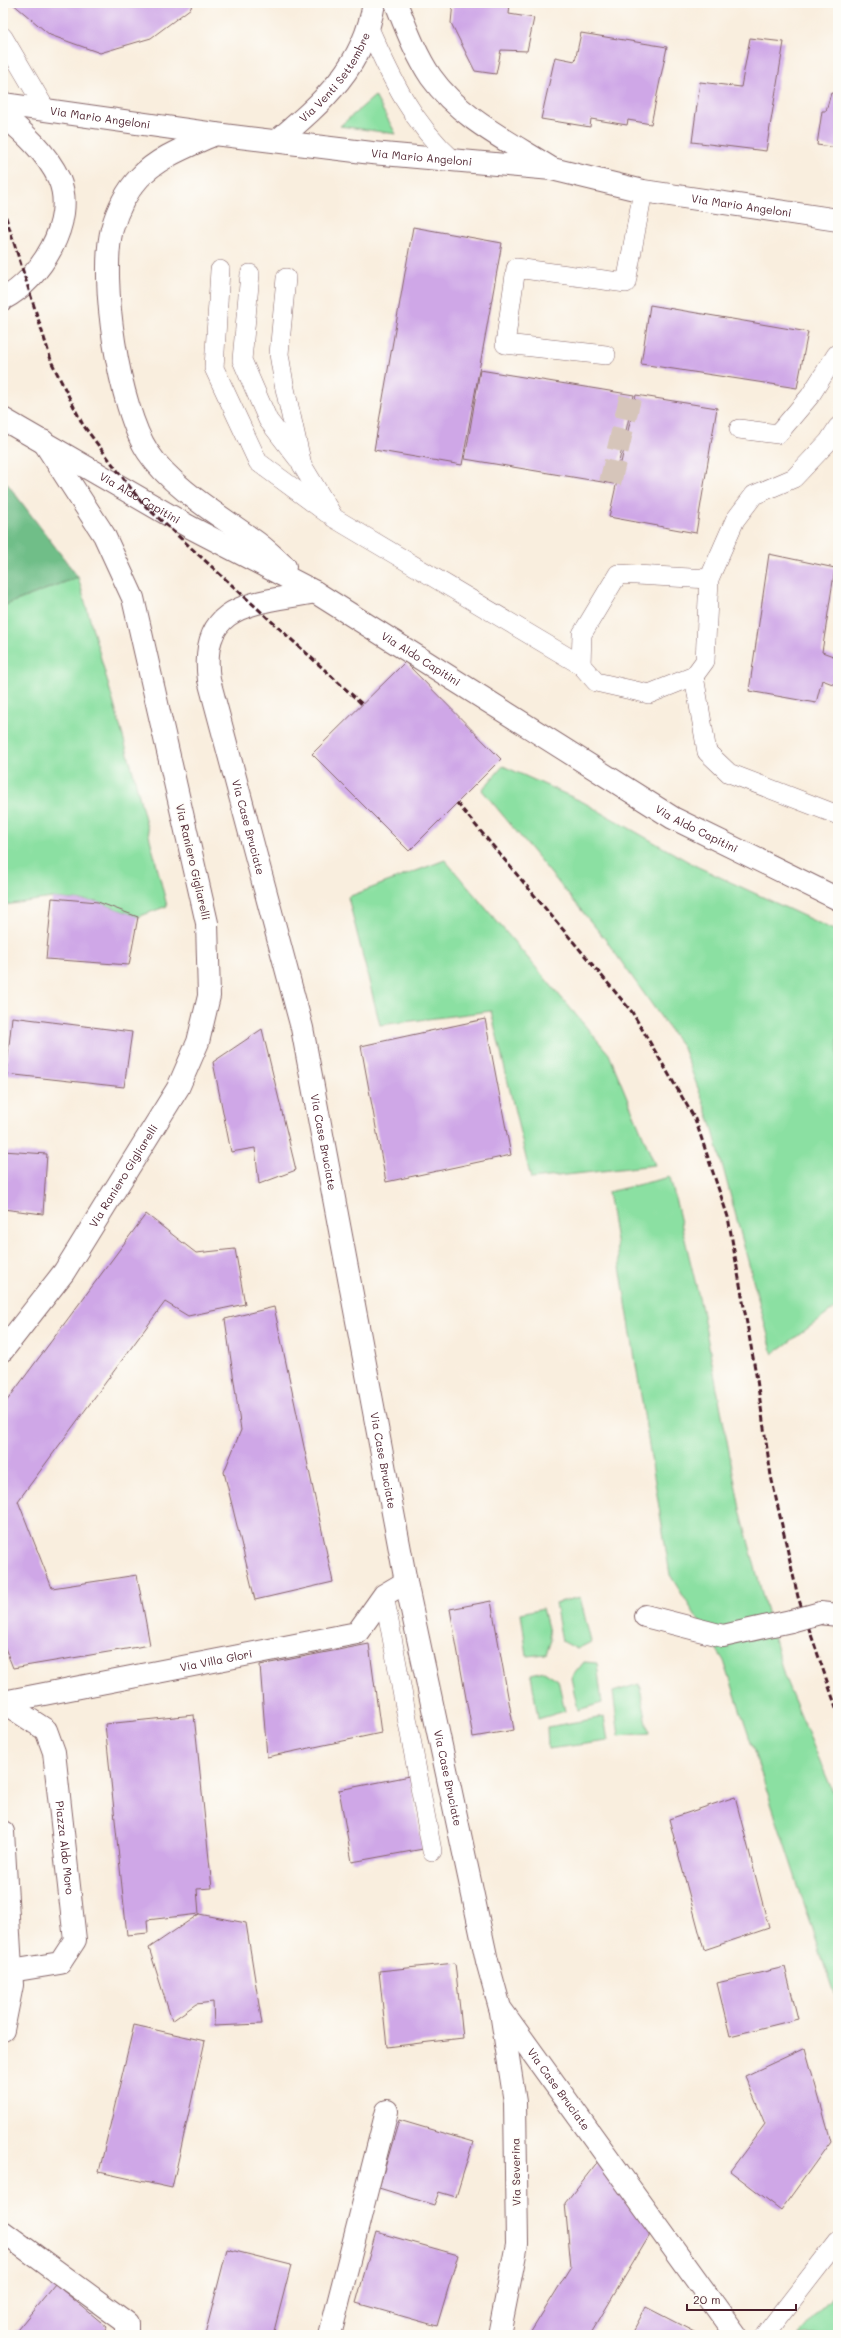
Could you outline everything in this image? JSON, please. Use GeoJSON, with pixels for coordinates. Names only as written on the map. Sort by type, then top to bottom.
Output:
{"type":"FeatureCollection","features":[{"type":"Feature","properties":{"kind":"street","name":"Via Venti Settembre"},"geometry":{"type":"LineString","coordinates":[[277,141],[314,107],[349,70],[369,28],[374,3]]}},
{"type":"Feature","properties":{"kind":"street"},"geometry":{"type":"LineString","coordinates":[[396,3],[415,48],[431,76],[446,95],[464,113],[552,169]]}},
{"type":"Feature","properties":{"kind":"street","name":"Via Mario Angeloni"},"geometry":{"type":"LineString","coordinates":[[3,104],[215,134],[372,153],[552,169],[643,191],[838,220]]}},
{"type":"Feature","properties":{"kind":"street"},"geometry":{"type":"LineString","coordinates":[[3,115],[26,134],[46,158],[59,180],[63,203],[60,222],[47,256],[36,274],[18,291],[3,299]]}},
{"type":"Feature","properties":{"kind":"street"},"geometry":{"type":"LineString","coordinates":[[215,134],[156,164],[139,178],[119,210],[112,229],[108,260],[114,338],[122,389],[133,424],[148,453],[168,474],[203,505],[254,541],[315,592]]}},
{"type":"Feature","properties":{"kind":"street","name":"Via Aldo Capitini"},"geometry":{"type":"LineString","coordinates":[[3,419],[188,526],[315,592],[673,818],[838,899]]}},
{"type":"Feature","properties":{"kind":"street","name":"Via Raniero Gigliarelli"},"geometry":{"type":"LineString","coordinates":[[3,1350],[64,1272],[178,1088],[198,1042],[209,996],[207,922],[133,598],[104,535],[43,441]]}},
{"type":"Feature","properties":{"kind":"street","name":"Via Case Bruciate"},"geometry":{"type":"LineString","coordinates":[[315,592],[264,600],[245,606],[229,614],[217,626],[208,642],[207,661],[210,680],[302,1028],[406,1582],[487,1961],[500,2008],[736,2335]]}},
{"type":"Feature","properties":{"kind":"street","name":"Via Villa Glori"},"geometry":{"type":"LineString","coordinates":[[3,1702],[357,1633],[384,1595],[406,1582]]}},
{"type":"Feature","properties":{"kind":"street"},"geometry":{"type":"LineString","coordinates":[[645,1616],[723,1636],[829,1614]]}},
{"type":"Feature","properties":{"kind":"street","name":"Piazza Aldo Moro"},"geometry":{"type":"LineString","coordinates":[[3,1702],[46,1730],[54,1752],[75,1940],[60,1962],[11,1971]]}},
{"type":"Feature","properties":{"kind":"street"},"geometry":{"type":"LineString","coordinates":[[3,1832],[12,1985],[3,2030]]}},
{"type":"Feature","properties":{"kind":"street","name":"Via Severina"},"geometry":{"type":"LineString","coordinates":[[499,2335],[517,2244],[515,2102],[500,2008]]}},
{"type":"Feature","properties":{"kind":"street"},"geometry":{"type":"LineString","coordinates":[[330,2335],[387,2111]]}},
{"type":"Feature","properties":{"kind":"street"},"geometry":{"type":"LineString","coordinates":[[3,2232],[127,2323],[126,2335]]}},
{"type":"Feature","properties":{"kind":"lane"},"geometry":{"type":"LineString","coordinates":[[369,28],[399,94],[416,120],[434,143],[454,160]]}},
{"type":"Feature","properties":{"kind":"lane"},"geometry":{"type":"LineString","coordinates":[[3,37],[46,110]]}},
{"type":"Feature","properties":{"kind":"lane"},"geometry":{"type":"LineString","coordinates":[[606,355],[505,344],[516,268],[626,283],[643,191]]}},
{"type":"Feature","properties":{"kind":"lane"},"geometry":{"type":"LineString","coordinates":[[220,270],[214,368],[258,462],[334,518],[581,665],[596,682],[649,694],[694,676],[705,661],[709,579],[735,520],[754,495],[794,478],[829,441],[838,427]]}},
{"type":"Feature","properties":{"kind":"lane"},"geometry":{"type":"LineString","coordinates":[[250,274],[242,360],[268,420],[302,465],[334,518]]}},
{"type":"Feature","properties":{"kind":"lane"},"geometry":{"type":"LineString","coordinates":[[286,278],[279,354],[302,465]]}},
{"type":"Feature","properties":{"kind":"lane"},"geometry":{"type":"LineString","coordinates":[[739,429],[778,434],[810,396],[836,355],[838,356]]}},
{"type":"Feature","properties":{"kind":"lane"},"geometry":{"type":"LineString","coordinates":[[581,665],[582,634],[618,574],[709,579]]}},
{"type":"Feature","properties":{"kind":"lane"},"geometry":{"type":"LineString","coordinates":[[694,676],[707,752],[729,773],[838,815]]}},
{"type":"Feature","properties":{"kind":"lane"},"geometry":{"type":"LineString","coordinates":[[384,1595],[432,1852]]}},
{"type":"Feature","properties":{"kind":"lane"},"geometry":{"type":"LineString","coordinates":[[765,2335],[838,2241]]}},
{"type":"Feature","properties":{"kind":"green space"},"geometry":{"type":"Polygon","coordinates":[[[375,96],[396,134],[340,126],[375,96]]]}},
{"type":"Feature","properties":{"kind":"green space"},"geometry":{"type":"Polygon","coordinates":[[[3,478],[78,577],[3,606],[3,478]]]}},
{"type":"Feature","properties":{"kind":"green space"},"geometry":{"type":"Polygon","coordinates":[[[78,577],[133,772],[167,906],[138,917],[98,902],[52,898],[5,905],[3,895],[3,606],[78,577]]]}},
{"type":"Feature","properties":{"kind":"green space"},"geometry":{"type":"Polygon","coordinates":[[[503,766],[583,802],[696,866],[838,932],[838,1306],[773,1354],[711,1123],[683,1048],[605,939],[482,790],[503,766]]]}},
{"type":"Feature","properties":{"kind":"green space"},"geometry":{"type":"Polygon","coordinates":[[[445,860],[609,1054],[655,1165],[531,1179],[491,1011],[380,1025],[348,897],[445,860]]]}},
{"type":"Feature","properties":{"kind":"green space"},"geometry":{"type":"Polygon","coordinates":[[[670,1177],[702,1310],[741,1514],[784,1676],[838,1804],[838,2006],[724,1661],[670,1575],[608,1192],[670,1177]]]}},
{"type":"Feature","properties":{"kind":"green space"},"geometry":{"type":"Polygon","coordinates":[[[580,1597],[591,1642],[577,1649],[562,1641],[555,1603],[580,1597]]]}},
{"type":"Feature","properties":{"kind":"green space"},"geometry":{"type":"Polygon","coordinates":[[[543,1608],[551,1640],[546,1654],[527,1656],[521,1613],[543,1608]]]}},
{"type":"Feature","properties":{"kind":"green space"},"geometry":{"type":"Polygon","coordinates":[[[584,1662],[597,1663],[602,1703],[578,1710],[571,1678],[584,1662]]]}},
{"type":"Feature","properties":{"kind":"green space"},"geometry":{"type":"Polygon","coordinates":[[[544,1671],[558,1680],[565,1711],[538,1719],[531,1674],[544,1671]]]}},
{"type":"Feature","properties":{"kind":"green space"},"geometry":{"type":"Polygon","coordinates":[[[639,1684],[649,1733],[619,1736],[613,1692],[639,1684]]]}},
{"type":"Feature","properties":{"kind":"green space"},"geometry":{"type":"Polygon","coordinates":[[[604,1717],[608,1741],[548,1749],[547,1727],[604,1717]]]}},
{"type":"Feature","properties":{"kind":"green space"},"geometry":{"type":"Polygon","coordinates":[[[838,2291],[838,2335],[799,2335],[838,2291]]]}},
{"type":"Feature","properties":{"kind":"building"},"geometry":{"type":"Polygon","coordinates":[[[12,3],[192,3],[191,8],[151,38],[100,53],[50,35],[12,3]]]}},
{"type":"Feature","properties":{"kind":"building"},"geometry":{"type":"Polygon","coordinates":[[[453,3],[510,3],[509,14],[534,18],[527,51],[501,50],[496,74],[475,71],[451,23],[453,3]]]}},
{"type":"Feature","properties":{"kind":"building"},"geometry":{"type":"Polygon","coordinates":[[[581,33],[667,47],[651,124],[628,120],[627,125],[591,119],[590,127],[541,119],[555,57],[575,61],[581,33]]]}},
{"type":"Feature","properties":{"kind":"building"},"geometry":{"type":"Polygon","coordinates":[[[750,38],[784,42],[766,151],[692,142],[700,82],[741,87],[750,38]]]}},
{"type":"Feature","properties":{"kind":"building"},"geometry":{"type":"Polygon","coordinates":[[[831,93],[838,94],[838,148],[817,145],[822,111],[826,111],[831,93]]]}},
{"type":"Feature","properties":{"kind":"building"},"geometry":{"type":"Polygon","coordinates":[[[413,227],[502,243],[462,465],[374,450],[413,227]]]}},
{"type":"Feature","properties":{"kind":"building"},"geometry":{"type":"Polygon","coordinates":[[[650,305],[808,332],[797,388],[641,364],[650,305]]]}},
{"type":"Feature","properties":{"kind":"building"},"geometry":{"type":"Polygon","coordinates":[[[480,370],[634,395],[614,484],[465,459],[480,370]]]}},
{"type":"Feature","properties":{"kind":"building"},"geometry":{"type":"Polygon","coordinates":[[[636,395],[717,408],[696,533],[609,517],[636,395]]]}},
{"type":"Feature","properties":{"kind":"building"},"geometry":{"type":"Polygon","coordinates":[[[769,554],[835,568],[822,652],[836,657],[838,653],[838,686],[822,680],[816,703],[749,691],[769,554]]]}},
{"type":"Feature","properties":{"kind":"building"},"geometry":{"type":"Polygon","coordinates":[[[405,662],[501,759],[409,851],[312,754],[405,662]]]}},
{"type":"Feature","properties":{"kind":"building"},"geometry":{"type":"Polygon","coordinates":[[[52,898],[98,902],[138,917],[129,965],[46,959],[52,898]]]}},
{"type":"Feature","properties":{"kind":"building"},"geometry":{"type":"Polygon","coordinates":[[[12,1017],[132,1032],[124,1087],[6,1074],[12,1017]]]}},
{"type":"Feature","properties":{"kind":"building"},"geometry":{"type":"Polygon","coordinates":[[[485,1019],[511,1155],[386,1182],[361,1046],[485,1019]]]}},
{"type":"Feature","properties":{"kind":"building"},"geometry":{"type":"Polygon","coordinates":[[[262,1029],[296,1170],[259,1184],[255,1148],[231,1152],[213,1062],[262,1029]]]}},
{"type":"Feature","properties":{"kind":"building"},"geometry":{"type":"Polygon","coordinates":[[[3,1151],[47,1154],[43,1214],[3,1209],[3,1151]]]}},
{"type":"Feature","properties":{"kind":"building"},"geometry":{"type":"Polygon","coordinates":[[[146,1214],[196,1253],[235,1249],[245,1304],[188,1316],[165,1302],[18,1501],[52,1588],[137,1575],[150,1645],[13,1668],[3,1643],[3,1406],[146,1214]]]}},
{"type":"Feature","properties":{"kind":"building"},"geometry":{"type":"Polygon","coordinates":[[[274,1307],[333,1582],[255,1600],[224,1472],[241,1430],[225,1319],[274,1307]]]}},
{"type":"Feature","properties":{"kind":"building"},"geometry":{"type":"Polygon","coordinates":[[[491,1601],[514,1730],[473,1737],[450,1609],[491,1601]]]}},
{"type":"Feature","properties":{"kind":"building"},"geometry":{"type":"Polygon","coordinates":[[[369,1644],[381,1733],[267,1757],[260,1665],[369,1644]]]}},
{"type":"Feature","properties":{"kind":"building"},"geometry":{"type":"Polygon","coordinates":[[[194,1715],[212,1888],[197,1889],[199,1914],[147,1920],[148,1933],[127,1935],[105,1724],[194,1715]]]}},
{"type":"Feature","properties":{"kind":"building"},"geometry":{"type":"Polygon","coordinates":[[[410,1776],[423,1849],[352,1862],[339,1790],[410,1776]]]}},
{"type":"Feature","properties":{"kind":"building"},"geometry":{"type":"Polygon","coordinates":[[[735,1797],[769,1928],[704,1950],[669,1819],[735,1797]]]}},
{"type":"Feature","properties":{"kind":"building"},"geometry":{"type":"Polygon","coordinates":[[[199,1914],[246,1923],[262,2024],[214,2026],[213,2002],[196,2004],[172,2021],[149,1948],[199,1914]]]}},
{"type":"Feature","properties":{"kind":"building"},"geometry":{"type":"Polygon","coordinates":[[[455,1963],[463,2038],[387,2047],[379,1971],[455,1963]]]}},
{"type":"Feature","properties":{"kind":"building"},"geometry":{"type":"Polygon","coordinates":[[[785,1967],[798,2019],[730,2036],[717,1983],[785,1967]]]}},
{"type":"Feature","properties":{"kind":"building"},"geometry":{"type":"Polygon","coordinates":[[[134,2025],[205,2041],[172,2188],[99,2172],[134,2025]]]}},
{"type":"Feature","properties":{"kind":"building"},"geometry":{"type":"Polygon","coordinates":[[[805,2048],[831,2141],[781,2210],[730,2171],[765,2124],[745,2076],[805,2048]]]}},
{"type":"Feature","properties":{"kind":"building"},"geometry":{"type":"Polygon","coordinates":[[[399,2120],[473,2142],[456,2197],[439,2192],[434,2205],[379,2188],[399,2120]]]}},
{"type":"Feature","properties":{"kind":"building"},"geometry":{"type":"Polygon","coordinates":[[[599,2160],[654,2228],[590,2335],[529,2335],[571,2267],[565,2203],[599,2160]]]}},
{"type":"Feature","properties":{"kind":"building"},"geometry":{"type":"Polygon","coordinates":[[[376,2232],[458,2255],[437,2326],[356,2303],[376,2232]]]}},
{"type":"Feature","properties":{"kind":"building"},"geometry":{"type":"Polygon","coordinates":[[[227,2249],[291,2265],[273,2335],[205,2335],[227,2249]]]}},
{"type":"Feature","properties":{"kind":"building"},"geometry":{"type":"Polygon","coordinates":[[[55,2284],[107,2327],[102,2335],[13,2335],[55,2284]]]}},
{"type":"Feature","properties":{"kind":"building"},"geometry":{"type":"Polygon","coordinates":[[[646,2307],[700,2335],[631,2335],[646,2307]]]}},
{"type":"Feature","properties":{"kind":"tunnel"},"geometry":{"type":"LineString","coordinates":[[610,483],[631,394]]}},
{"type":"Feature","properties":{"kind":"railway"},"geometry":{"type":"LineString","coordinates":[[3,208],[52,363],[83,425],[142,503],[362,704]]}},
{"type":"Feature","properties":{"kind":"railway"},"geometry":{"type":"LineString","coordinates":[[457,803],[632,1012],[695,1119],[728,1217],[757,1380],[771,1476],[798,1597],[838,1713]]}}]}
